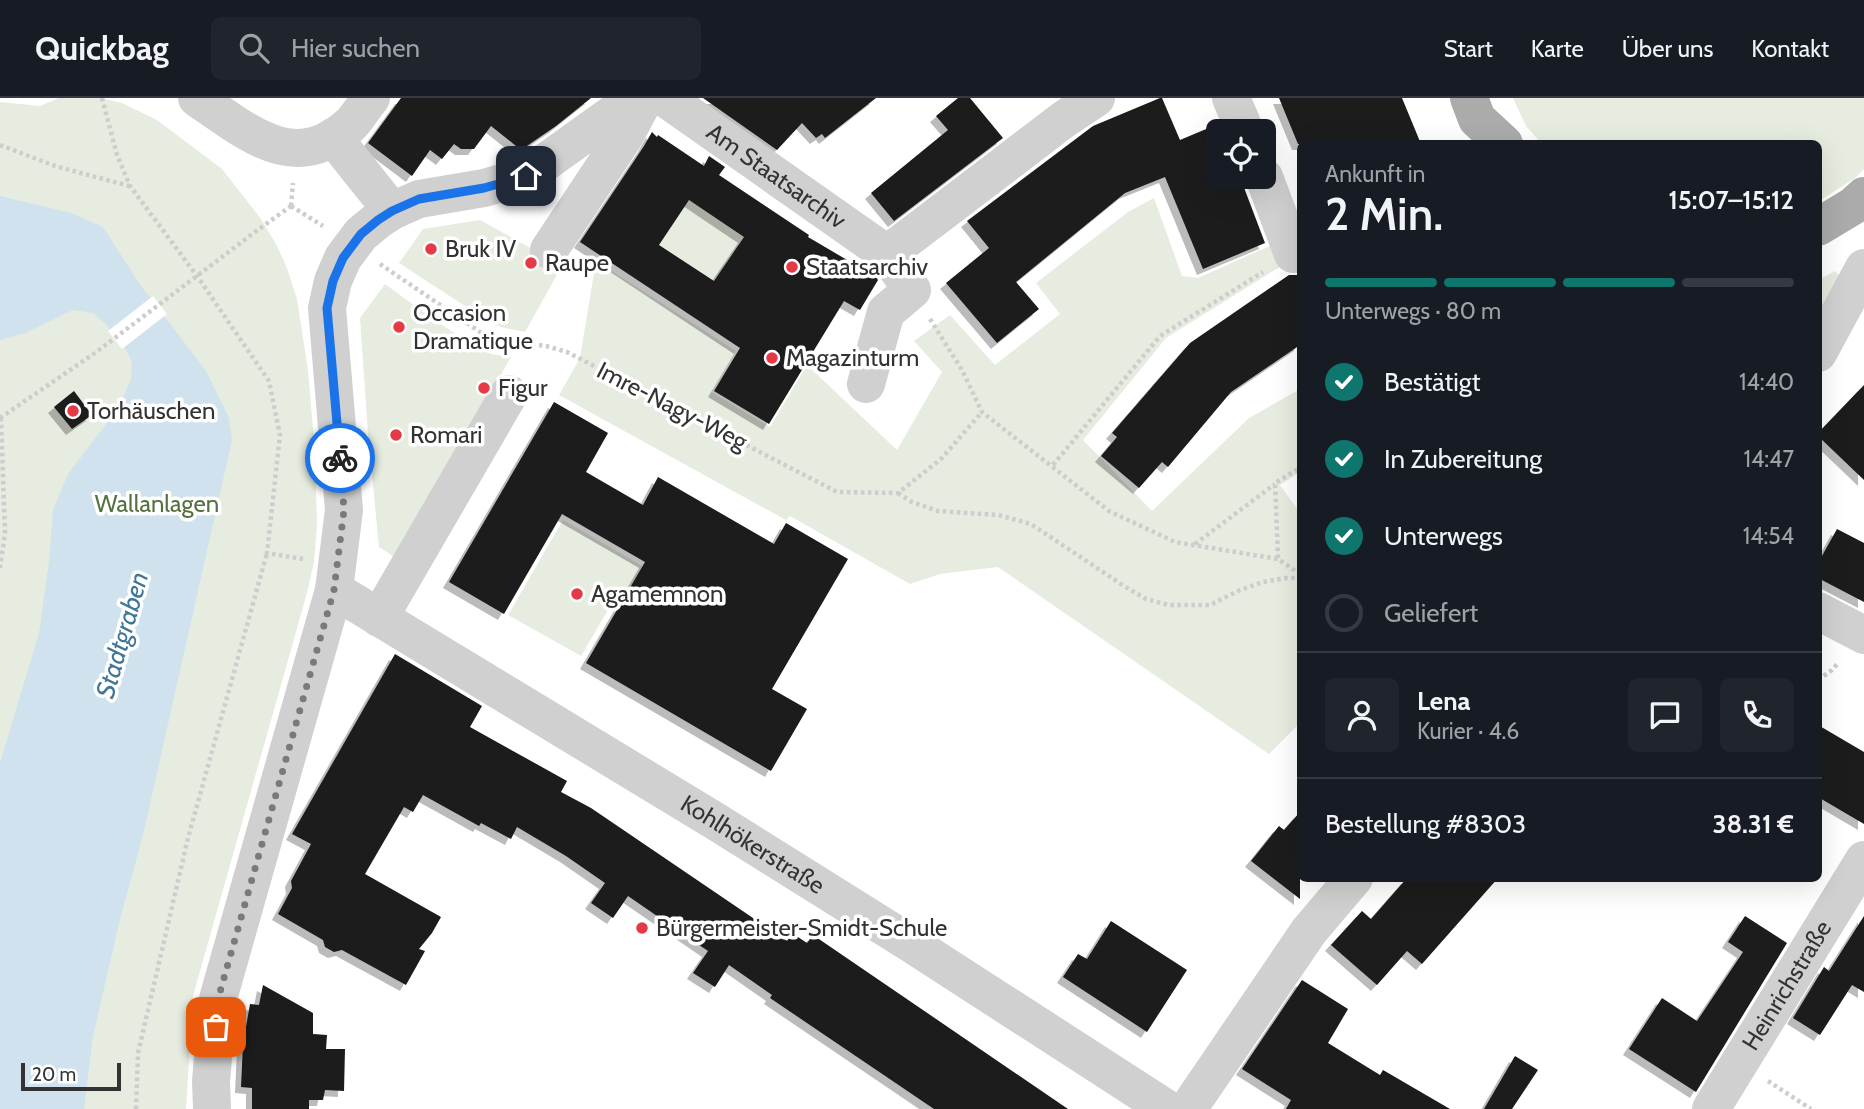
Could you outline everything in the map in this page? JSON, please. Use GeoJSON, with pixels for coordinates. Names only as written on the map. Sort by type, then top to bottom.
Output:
{"type":"FeatureCollection","features":[{"type":"Feature","properties":{"kind":"main road"},"geometry":{"type":"LineString","coordinates":[[1822,225],[1864,197]]}},
{"type":"Feature","properties":{"kind":"street"},"geometry":{"type":"LineString","coordinates":[[197,98],[250,135],[295,149],[316,146],[334,137],[352,122],[370,98]]}},
{"type":"Feature","properties":{"kind":"street"},"geometry":{"type":"LineString","coordinates":[[212,1109],[211,1081],[218,999],[335,577],[344,510],[327,308],[333,281],[343,258],[352,246],[369,227],[392,211],[419,199],[484,188],[526,176],[635,98]]}},
{"type":"Feature","properties":{"kind":"street"},"geometry":{"type":"LineString","coordinates":[[548,250],[626,134],[645,98]]}},
{"type":"Feature","properties":{"kind":"street","name":"Am Staatsarchiv"},"geometry":{"type":"LineString","coordinates":[[665,98],[887,254],[912,289]]}},
{"type":"Feature","properties":{"kind":"street"},"geometry":{"type":"LineString","coordinates":[[887,254],[1063,120],[1097,98]]}},
{"type":"Feature","properties":{"kind":"street"},"geometry":{"type":"LineString","coordinates":[[1231,98],[1240,119]]}},
{"type":"Feature","properties":{"kind":"street"},"geometry":{"type":"LineString","coordinates":[[334,137],[392,211]]}},
{"type":"Feature","properties":{"kind":"street"},"geometry":{"type":"LineString","coordinates":[[1269,189],[1293,254]]}},
{"type":"Feature","properties":{"kind":"street"},"geometry":{"type":"LineString","coordinates":[[1822,346],[1861,280]]}},
{"type":"Feature","properties":{"kind":"street"},"geometry":{"type":"LineString","coordinates":[[866,384],[886,312],[912,289]]}},
{"type":"Feature","properties":{"kind":"street"},"geometry":{"type":"LineString","coordinates":[[379,618],[509,394]]}},
{"type":"Feature","properties":{"kind":"street","name":"Kohlhökerstraße"},"geometry":{"type":"LineString","coordinates":[[335,577],[379,618],[715,821],[922,950],[1167,1109]]}},
{"type":"Feature","properties":{"kind":"street"},"geometry":{"type":"LineString","coordinates":[[1822,613],[1864,635]]}},
{"type":"Feature","properties":{"kind":"street","name":"Heinrichstraße"},"geometry":{"type":"LineString","coordinates":[[1711,1109],[1864,860]]}},
{"type":"Feature","properties":{"kind":"street"},"geometry":{"type":"LineString","coordinates":[[1188,1109],[1309,931],[1351,882]]}},
{"type":"Feature","properties":{"kind":"path"},"geometry":{"type":"LineString","coordinates":[[102,98],[117,155],[130,186],[197,276],[269,381],[280,435],[267,553],[188,838],[138,1053],[135,1109]]}},
{"type":"Feature","properties":{"kind":"path"},"geometry":{"type":"LineString","coordinates":[[0,145],[55,166],[130,186]]}},
{"type":"Feature","properties":{"kind":"path"},"geometry":{"type":"LineString","coordinates":[[0,568],[5,533],[1,418],[95,353],[291,206]]}},
{"type":"Feature","properties":{"kind":"path","name":"Imre-Nagy-Weg"},"geometry":{"type":"LineString","coordinates":[[352,246],[480,332],[500,341],[546,346],[567,352],[837,492],[898,493]]}},
{"type":"Feature","properties":{"kind":"path"},"geometry":{"type":"LineString","coordinates":[[1053,465],[1160,336],[1293,254]]}},
{"type":"Feature","properties":{"kind":"path"},"geometry":{"type":"LineString","coordinates":[[912,289],[962,369],[982,412],[1109,511],[1175,542],[1278,559],[1297,574]]}},
{"type":"Feature","properties":{"kind":"path"},"geometry":{"type":"LineString","coordinates":[[982,412],[941,459],[898,493],[912,502],[938,511],[998,515],[1031,523],[1124,586],[1146,599],[1169,605],[1210,604],[1263,582],[1297,576]]}},
{"type":"Feature","properties":{"kind":"path"},"geometry":{"type":"LineString","coordinates":[[1194,545],[1275,483],[1297,470]]}},
{"type":"Feature","properties":{"kind":"path"},"geometry":{"type":"LineString","coordinates":[[1275,483],[1278,559]]}},
{"type":"Feature","properties":{"kind":"path"},"geometry":{"type":"LineString","coordinates":[[267,553],[335,577]]}},
{"type":"Feature","properties":{"kind":"path"},"geometry":{"type":"LineString","coordinates":[[1739,1063],[1811,1109]]}},
{"type":"Feature","properties":{"kind":"green space","name":"Wallanlagen"},"geometry":{"type":"Polygon","coordinates":[[[59,98],[101,98],[122,103],[157,120],[222,169],[261,219],[287,268],[297,299],[308,370],[315,453],[317,524],[314,562],[193,996],[186,1109],[0,1109],[0,102],[40,106],[59,98]]]}},
{"type":"Feature","properties":{"kind":"green space"},"geometry":{"type":"Polygon","coordinates":[[[1513,98],[1864,98],[1864,169],[1822,199],[1822,140],[1538,140],[1526,126],[1513,98]]]}},
{"type":"Feature","properties":{"kind":"green space"},"geometry":{"type":"Polygon","coordinates":[[[1154,198],[1182,276],[1198,278],[1274,244],[1283,265],[1166,338],[1083,440],[1152,511],[1249,418],[1297,391],[1297,474],[1280,485],[1297,509],[1297,726],[1269,754],[998,567],[940,574],[910,584],[790,516],[786,520],[559,395],[580,358],[596,261],[736,351],[711,392],[770,427],[807,365],[897,450],[942,372],[914,341],[950,315],[995,365],[1060,314],[1036,283],[1128,212],[1154,198]]]}},
{"type":"Feature","properties":{"kind":"green space"},"geometry":{"type":"Polygon","coordinates":[[[689,200],[744,237],[714,281],[659,245],[689,200]]]}},
{"type":"Feature","properties":{"kind":"green space"},"geometry":{"type":"Polygon","coordinates":[[[480,220],[554,261],[558,273],[525,332],[501,327],[485,319],[399,263],[423,229],[480,220]]]}},
{"type":"Feature","properties":{"kind":"green space"},"geometry":{"type":"Polygon","coordinates":[[[1835,271],[1840,276],[1822,312],[1822,278],[1835,271]]]}},
{"type":"Feature","properties":{"kind":"green space"},"geometry":{"type":"Polygon","coordinates":[[[385,284],[475,346],[491,354],[511,357],[396,558],[379,547],[360,318],[385,284]]]}},
{"type":"Feature","properties":{"kind":"green space"},"geometry":{"type":"Polygon","coordinates":[[[563,520],[728,616],[711,646],[618,593],[581,656],[508,615],[563,520]]]}},
{"type":"Feature","properties":{"kind":"water","name":"Stadtgraben"},"geometry":{"type":"Polygon","coordinates":[[[0,196],[71,213],[103,227],[139,283],[206,371],[229,418],[232,440],[143,835],[93,1036],[84,1109],[0,1109],[0,763],[39,633],[53,510],[68,474],[120,406],[131,378],[132,362],[124,346],[93,313],[73,310],[25,333],[0,340],[0,196]]]}},
{"type":"Feature","properties":{"kind":"pier"},"geometry":{"type":"Polygon","coordinates":[[[153,296],[167,314],[122,349],[108,331],[153,296]]]}},
{"type":"Feature","properties":{"kind":"building"},"geometry":{"type":"Polygon","coordinates":[[[401,98],[591,98],[521,150],[491,126],[474,149],[461,149],[454,144],[442,159],[430,150],[412,176],[368,143],[401,98]]]}},
{"type":"Feature","properties":{"kind":"building"},"geometry":{"type":"Polygon","coordinates":[[[703,98],[876,98],[825,138],[822,134],[816,138],[802,123],[777,150],[703,98]]]}},
{"type":"Feature","properties":{"kind":"building"},"geometry":{"type":"Polygon","coordinates":[[[958,98],[970,98],[1003,138],[894,221],[871,193],[948,130],[936,116],[958,98]]]}},
{"type":"Feature","properties":{"kind":"building"},"geometry":{"type":"Polygon","coordinates":[[[1162,98],[1180,140],[1206,129],[1206,189],[1245,189],[1265,243],[1203,269],[1165,177],[1125,193],[1016,282],[1039,309],[997,343],[946,283],[989,248],[967,221],[1093,126],[1162,98]]]}},
{"type":"Feature","properties":{"kind":"building"},"geometry":{"type":"Polygon","coordinates":[[[1279,98],[1402,98],[1419,140],[1297,140],[1279,98]]]}},
{"type":"Feature","properties":{"kind":"building","name":"Staatsarchiv"},"geometry":{"type":"Polygon","coordinates":[[[652,132],[704,166],[709,156],[725,167],[719,175],[809,235],[808,237],[878,280],[860,310],[844,301],[769,424],[714,391],[740,348],[580,242],[652,132]],[[689,200],[659,245],[714,281],[744,237],[689,200]]]}},
{"type":"Feature","properties":{"kind":"building"},"geometry":{"type":"Polygon","coordinates":[[[1289,275],[1297,275],[1297,347],[1231,392],[1168,467],[1162,462],[1139,488],[1101,456],[1117,437],[1112,433],[1190,343],[1289,275]]]}},
{"type":"Feature","properties":{"kind":"building"},"geometry":{"type":"Polygon","coordinates":[[[1864,385],[1864,480],[1822,440],[1822,429],[1864,385]]]}},
{"type":"Feature","properties":{"kind":"building","name":"Torhäuschen"},"geometry":{"type":"Polygon","coordinates":[[[74,391],[92,415],[72,429],[54,407],[74,391]]]}},
{"type":"Feature","properties":{"kind":"building"},"geometry":{"type":"Polygon","coordinates":[[[554,402],[608,433],[586,472],[643,505],[658,477],[774,544],[786,523],[848,559],[772,689],[807,709],[771,771],[586,663],[645,562],[562,514],[504,614],[449,582],[554,402]]]}},
{"type":"Feature","properties":{"kind":"building"},"geometry":{"type":"Polygon","coordinates":[[[1837,529],[1864,543],[1864,602],[1822,580],[1822,556],[1837,529]]]}},
{"type":"Feature","properties":{"kind":"building"},"geometry":{"type":"Polygon","coordinates":[[[395,654],[482,706],[470,727],[567,781],[561,792],[591,808],[787,941],[792,933],[807,943],[813,935],[1068,1109],[934,1109],[770,998],[772,995],[729,965],[715,987],[693,973],[708,951],[628,896],[613,918],[591,903],[605,883],[566,856],[517,827],[511,839],[481,823],[479,826],[423,795],[413,812],[404,807],[365,874],[441,917],[419,949],[425,951],[406,985],[342,950],[334,952],[325,947],[323,940],[278,914],[292,888],[291,881],[311,844],[292,834],[395,654]]]}},
{"type":"Feature","properties":{"kind":"building"},"geometry":{"type":"Polygon","coordinates":[[[1822,727],[1864,752],[1864,824],[1822,799],[1822,727]]]}},
{"type":"Feature","properties":{"kind":"building"},"geometry":{"type":"Polygon","coordinates":[[[1297,815],[1297,882],[1300,882],[1300,899],[1251,861],[1279,826],[1284,830],[1297,815]]]}},
{"type":"Feature","properties":{"kind":"building"},"geometry":{"type":"Polygon","coordinates":[[[1403,882],[1494,882],[1422,964],[1407,951],[1377,985],[1331,945],[1362,911],[1371,919],[1403,882]]]}},
{"type":"Feature","properties":{"kind":"building"},"geometry":{"type":"Polygon","coordinates":[[[1745,916],[1787,943],[1696,1092],[1629,1049],[1662,998],[1697,1021],[1743,952],[1728,942],[1745,916]]]}},
{"type":"Feature","properties":{"kind":"building"},"geometry":{"type":"Polygon","coordinates":[[[1864,916],[1864,992],[1852,985],[1820,1035],[1793,1018],[1824,967],[1829,971],[1864,916]]]}},
{"type":"Feature","properties":{"kind":"building"},"geometry":{"type":"Polygon","coordinates":[[[1111,921],[1187,970],[1147,1032],[1063,977],[1078,954],[1087,959],[1111,921]]]}},
{"type":"Feature","properties":{"kind":"building"},"geometry":{"type":"Polygon","coordinates":[[[1302,980],[1348,1009],[1328,1043],[1380,1075],[1383,1070],[1450,1109],[1286,1109],[1291,1100],[1242,1069],[1302,980]]]}},
{"type":"Feature","properties":{"kind":"building"},"geometry":{"type":"Polygon","coordinates":[[[263,985],[313,1013],[313,1034],[327,1035],[326,1049],[345,1049],[344,1091],[325,1090],[323,1100],[309,1100],[309,1109],[252,1109],[252,1088],[241,1087],[243,1044],[250,1004],[259,1005],[263,985]]]}},
{"type":"Feature","properties":{"kind":"building"},"geometry":{"type":"Polygon","coordinates":[[[1515,1056],[1538,1070],[1512,1109],[1484,1109],[1515,1056]]]}},
{"type":"Feature","properties":{"kind":"way so far"},"geometry":{"type":"LineString","coordinates":[[216,1027],[218,999],[334,590],[344,510],[340,458]]}},
{"type":"Feature","properties":{"kind":"place","name":"Bruk IV"},"geometry":{"type":"Point","coordinates":[431,249]}},
{"type":"Feature","properties":{"kind":"place","name":"Raupe"},"geometry":{"type":"Point","coordinates":[531,263]}},
{"type":"Feature","properties":{"kind":"place","name":"Staatsarchiv"},"geometry":{"type":"Point","coordinates":[792,267]}},
{"type":"Feature","properties":{"kind":"place","name":"Occasion Dramatique"},"geometry":{"type":"Point","coordinates":[399,327]}},
{"type":"Feature","properties":{"kind":"place","name":"Magazinturm"},"geometry":{"type":"Point","coordinates":[772,358]}},
{"type":"Feature","properties":{"kind":"place","name":"Figur"},"geometry":{"type":"Point","coordinates":[484,388]}},
{"type":"Feature","properties":{"kind":"place","name":"Torhäuschen"},"geometry":{"type":"Point","coordinates":[73,411]}},
{"type":"Feature","properties":{"kind":"place","name":"Romari"},"geometry":{"type":"Point","coordinates":[396,435]}},
{"type":"Feature","properties":{"kind":"place","name":"Agamemnon"},"geometry":{"type":"Point","coordinates":[577,594]}},
{"type":"Feature","properties":{"kind":"place","name":"Bürgermeister-Smidt-Schule"},"geometry":{"type":"Point","coordinates":[642,928]}},
{"type":"Feature","properties":{"kind":"route"},"geometry":{"type":"LineString","coordinates":[[340,458],[327,308],[333,281],[343,258],[361,234],[392,211],[419,199],[484,188],[526,176]]}}]}
